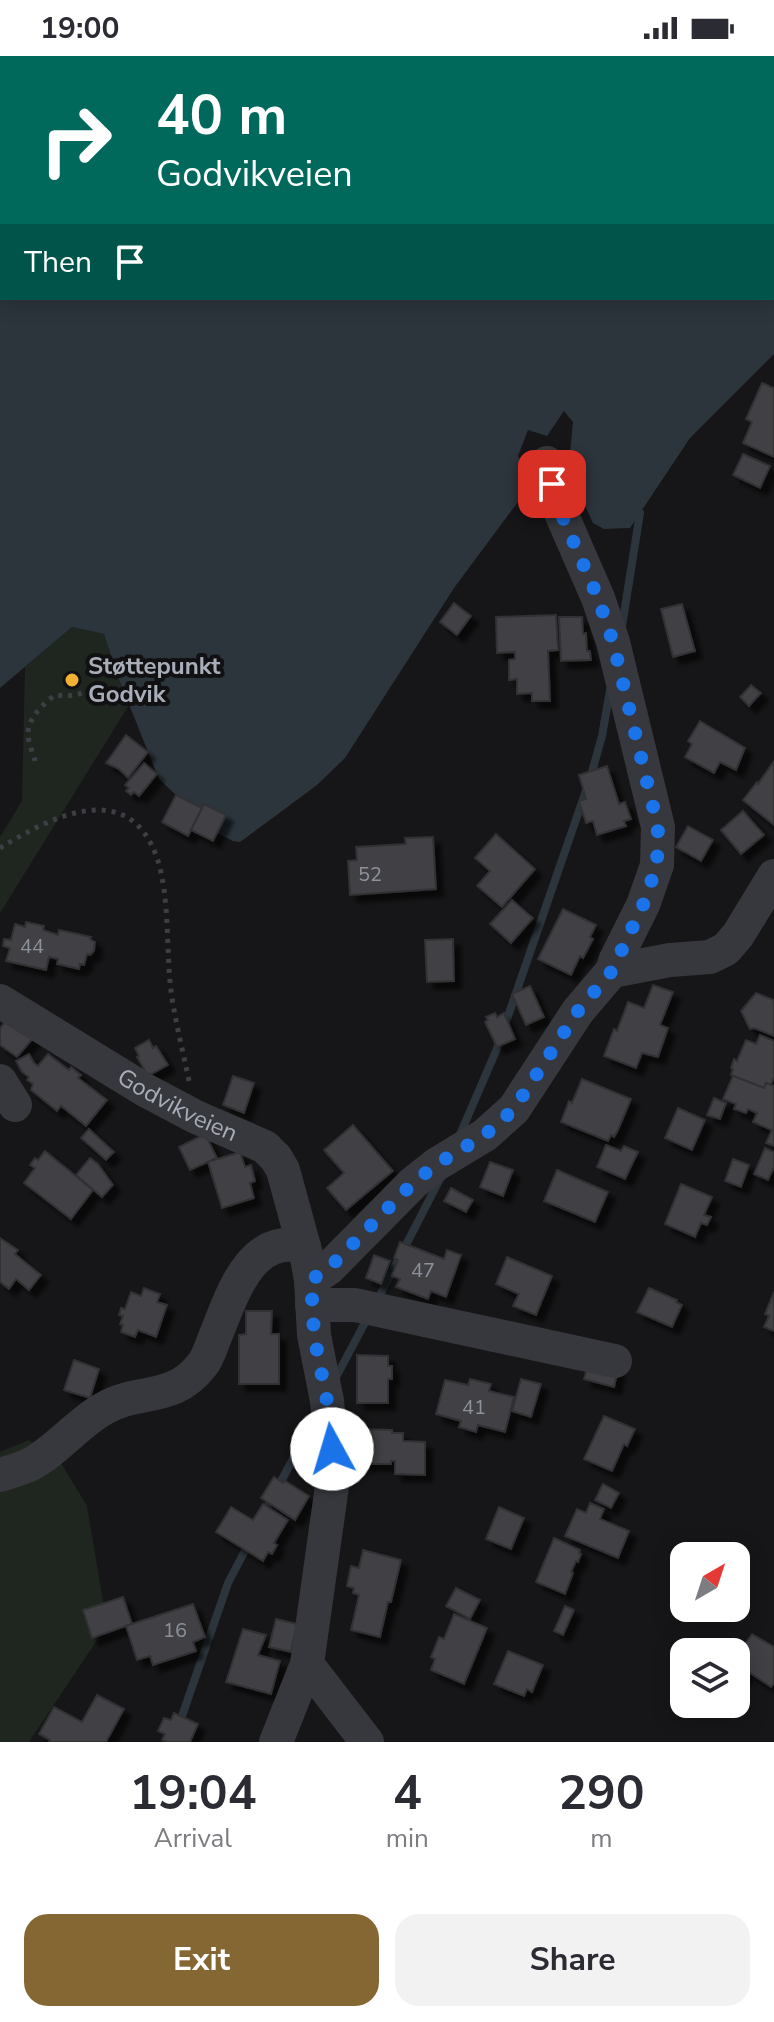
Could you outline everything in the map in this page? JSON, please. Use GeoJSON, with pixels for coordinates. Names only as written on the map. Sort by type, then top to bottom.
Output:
{"type":"FeatureCollection","features":[{"type":"Feature","properties":{"kind":"street"},"geometry":{"type":"LineString","coordinates":[[547,463],[557,504],[598,598],[613,642],[658,827],[657,865],[643,905],[612,971],[578,1011],[514,1109],[485,1135],[437,1164],[413,1183],[329,1268],[312,1293],[615,1361]]}},
{"type":"Feature","properties":{"kind":"street"},"geometry":{"type":"LineString","coordinates":[[612,971],[670,960],[710,957],[726,949],[774,876]]}},
{"type":"Feature","properties":{"kind":"street","name":"Godvikveien"},"geometry":{"type":"LineString","coordinates":[[0,1001],[145,1090],[196,1117],[265,1147],[283,1170],[304,1247],[312,1293],[314,1335],[327,1401],[334,1472],[307,1664],[276,1742]]}},
{"type":"Feature","properties":{"kind":"street"},"geometry":{"type":"LineString","coordinates":[[0,1475],[31,1464],[104,1408],[167,1392],[187,1382],[204,1363],[237,1284],[257,1257],[272,1247],[291,1243],[304,1247]]}},
{"type":"Feature","properties":{"kind":"street"},"geometry":{"type":"LineString","coordinates":[[307,1664],[367,1742]]}},
{"type":"Feature","properties":{"kind":"path"},"geometry":{"type":"LineString","coordinates":[[35,761],[27,735],[43,704],[55,695],[82,695],[96,686]]}},
{"type":"Feature","properties":{"kind":"path"},"geometry":{"type":"LineString","coordinates":[[0,848],[23,834],[72,813],[99,809],[127,815],[148,839],[157,860],[164,899],[171,993],[196,1117]]}},
{"type":"Feature","properties":{"kind":"shaded area"},"geometry":{"type":"Polygon","coordinates":[[[0,300],[774,300],[774,354],[690,438],[630,528],[604,529],[593,523],[577,488],[570,453],[573,422],[564,411],[547,436],[528,430],[518,456],[532,483],[454,588],[345,758],[317,785],[240,842],[215,832],[159,779],[104,634],[72,627],[0,688],[0,300]]]}},
{"type":"Feature","properties":{"kind":"shaded area"},"geometry":{"type":"Polygon","coordinates":[[[72,627],[104,634],[129,705],[0,913],[0,837],[22,801],[25,667],[72,627]]]}},
{"type":"Feature","properties":{"kind":"shaded area"},"geometry":{"type":"Polygon","coordinates":[[[29,1440],[61,1463],[87,1506],[107,1625],[29,1742],[0,1742],[0,1452],[29,1440]]]}},
{"type":"Feature","properties":{"kind":"building"},"geometry":{"type":"Polygon","coordinates":[[[762,383],[774,388],[774,457],[743,443],[752,422],[746,419],[762,383]]]}},
{"type":"Feature","properties":{"kind":"building"},"geometry":{"type":"Polygon","coordinates":[[[743,454],[770,466],[760,488],[733,475],[743,454]]]}},
{"type":"Feature","properties":{"kind":"building"},"geometry":{"type":"Polygon","coordinates":[[[454,603],[471,616],[457,635],[440,622],[454,603]]]}},
{"type":"Feature","properties":{"kind":"building"},"geometry":{"type":"Polygon","coordinates":[[[682,604],[695,651],[673,657],[661,609],[682,604]]]}},
{"type":"Feature","properties":{"kind":"building"},"geometry":{"type":"Polygon","coordinates":[[[556,615],[558,650],[548,651],[550,701],[532,701],[532,693],[517,694],[517,679],[509,680],[509,660],[515,659],[515,652],[497,653],[496,617],[556,615]]]}},
{"type":"Feature","properties":{"kind":"building"},"geometry":{"type":"Polygon","coordinates":[[[559,617],[582,617],[583,634],[586,633],[591,660],[561,661],[559,617]]]}},
{"type":"Feature","properties":{"kind":"building"},"geometry":{"type":"Polygon","coordinates":[[[751,685],[761,693],[749,706],[740,697],[751,685]]]}},
{"type":"Feature","properties":{"kind":"building"},"geometry":{"type":"Polygon","coordinates":[[[700,721],[745,748],[736,770],[720,762],[714,773],[685,757],[692,744],[688,741],[700,721]]]}},
{"type":"Feature","properties":{"kind":"building"},"geometry":{"type":"Polygon","coordinates":[[[126,735],[148,752],[128,778],[106,763],[126,735]]]}},
{"type":"Feature","properties":{"kind":"building"},"geometry":{"type":"Polygon","coordinates":[[[774,761],[774,825],[743,800],[774,761]]]}},
{"type":"Feature","properties":{"kind":"building"},"geometry":{"type":"Polygon","coordinates":[[[144,763],[157,774],[139,796],[134,792],[131,795],[125,785],[144,763]]]}},
{"type":"Feature","properties":{"kind":"building"},"geometry":{"type":"Polygon","coordinates":[[[607,766],[619,804],[625,802],[631,819],[624,821],[626,826],[597,835],[593,821],[586,823],[579,801],[586,799],[579,775],[607,766]]]}},
{"type":"Feature","properties":{"kind":"building"},"geometry":{"type":"Polygon","coordinates":[[[176,795],[202,808],[188,836],[162,822],[176,795]]]}},
{"type":"Feature","properties":{"kind":"building"},"geometry":{"type":"Polygon","coordinates":[[[204,804],[226,815],[213,841],[191,830],[204,804]]]}},
{"type":"Feature","properties":{"kind":"building"},"geometry":{"type":"Polygon","coordinates":[[[743,811],[764,835],[741,854],[721,830],[743,811]]]}},
{"type":"Feature","properties":{"kind":"building"},"geometry":{"type":"Polygon","coordinates":[[[688,826],[713,840],[701,861],[676,847],[688,826]]]}},
{"type":"Feature","properties":{"kind":"building"},"geometry":{"type":"Polygon","coordinates":[[[496,834],[535,869],[502,907],[477,886],[490,871],[475,858],[496,834]]]}},
{"type":"Feature","properties":{"kind":"building"},"geometry":{"type":"Polygon","coordinates":[[[433,837],[436,889],[350,895],[348,861],[357,860],[356,847],[406,844],[405,838],[433,837]]]}},
{"type":"Feature","properties":{"kind":"building"},"geometry":{"type":"Polygon","coordinates":[[[512,900],[533,918],[511,943],[490,924],[512,900]]]}},
{"type":"Feature","properties":{"kind":"building"},"geometry":{"type":"Polygon","coordinates":[[[563,909],[596,925],[590,937],[593,939],[571,975],[538,959],[563,909]]]}},
{"type":"Feature","properties":{"kind":"building"},"geometry":{"type":"Polygon","coordinates":[[[26,922],[44,926],[43,930],[58,935],[59,930],[91,937],[95,942],[94,951],[87,954],[84,965],[80,964],[79,969],[57,964],[58,959],[49,957],[46,970],[6,961],[10,948],[3,946],[4,939],[11,940],[15,924],[25,927],[26,922]]]}},
{"type":"Feature","properties":{"kind":"building"},"geometry":{"type":"Polygon","coordinates":[[[453,939],[454,981],[427,982],[425,940],[453,939]]]}},
{"type":"Feature","properties":{"kind":"building"},"geometry":{"type":"Polygon","coordinates":[[[653,985],[673,992],[660,1025],[668,1028],[658,1057],[642,1053],[636,1068],[604,1056],[628,1002],[644,1008],[653,985]]]}},
{"type":"Feature","properties":{"kind":"building"},"geometry":{"type":"Polygon","coordinates":[[[530,986],[544,1017],[526,1025],[512,994],[530,986]]]}},
{"type":"Feature","properties":{"kind":"building"},"geometry":{"type":"Polygon","coordinates":[[[756,993],[774,1000],[774,1036],[750,1029],[741,1011],[756,993]]]}},
{"type":"Feature","properties":{"kind":"building"},"geometry":{"type":"Polygon","coordinates":[[[495,1013],[497,1017],[504,1013],[515,1039],[497,1047],[485,1022],[488,1020],[486,1017],[495,1013]]]}},
{"type":"Feature","properties":{"kind":"building"},"geometry":{"type":"Polygon","coordinates":[[[11,1015],[36,1035],[17,1057],[0,1045],[0,1028],[11,1015]]]}},
{"type":"Feature","properties":{"kind":"building"},"geometry":{"type":"Polygon","coordinates":[[[760,1035],[774,1041],[774,1077],[771,1085],[766,1083],[764,1088],[731,1075],[734,1059],[737,1061],[746,1040],[756,1044],[760,1035]]]}},
{"type":"Feature","properties":{"kind":"building"},"geometry":{"type":"Polygon","coordinates":[[[149,1040],[168,1065],[148,1076],[135,1048],[149,1040]]]}},
{"type":"Feature","properties":{"kind":"building"},"geometry":{"type":"Polygon","coordinates":[[[29,1054],[38,1066],[48,1054],[69,1070],[71,1067],[81,1075],[78,1078],[107,1100],[86,1126],[61,1106],[57,1111],[31,1090],[33,1084],[27,1080],[29,1077],[16,1061],[29,1054]]]}},
{"type":"Feature","properties":{"kind":"building"},"geometry":{"type":"Polygon","coordinates":[[[233,1076],[254,1083],[244,1113],[223,1105],[233,1076]]]}},
{"type":"Feature","properties":{"kind":"building"},"geometry":{"type":"Polygon","coordinates":[[[733,1076],[764,1088],[766,1083],[774,1086],[774,1146],[766,1143],[772,1130],[753,1122],[757,1113],[734,1109],[736,1104],[723,1099],[733,1076]]]}},
{"type":"Feature","properties":{"kind":"building"},"geometry":{"type":"Polygon","coordinates":[[[582,1079],[631,1099],[618,1130],[608,1141],[561,1122],[582,1079]]]}},
{"type":"Feature","properties":{"kind":"building"},"geometry":{"type":"Polygon","coordinates":[[[714,1098],[726,1103],[720,1119],[707,1115],[714,1098]]]}},
{"type":"Feature","properties":{"kind":"building"},"geometry":{"type":"Polygon","coordinates":[[[678,1108],[705,1120],[692,1150],[665,1138],[678,1108]]]}},
{"type":"Feature","properties":{"kind":"building"},"geometry":{"type":"Polygon","coordinates":[[[353,1125],[393,1171],[346,1210],[327,1188],[344,1173],[324,1150],[353,1125]]]}},
{"type":"Feature","properties":{"kind":"building"},"geometry":{"type":"Polygon","coordinates":[[[89,1129],[114,1152],[106,1160],[81,1138],[89,1129]]]}},
{"type":"Feature","properties":{"kind":"building"},"geometry":{"type":"Polygon","coordinates":[[[205,1134],[217,1158],[190,1170],[179,1147],[205,1134]]]}},
{"type":"Feature","properties":{"kind":"building"},"geometry":{"type":"Polygon","coordinates":[[[606,1145],[621,1151],[624,1146],[638,1152],[625,1179],[597,1167],[606,1145]]]}},
{"type":"Feature","properties":{"kind":"building"},"geometry":{"type":"Polygon","coordinates":[[[765,1148],[774,1152],[774,1167],[768,1180],[754,1174],[765,1148]]]}},
{"type":"Feature","properties":{"kind":"building"},"geometry":{"type":"Polygon","coordinates":[[[45,1151],[93,1190],[71,1219],[24,1183],[35,1168],[30,1165],[45,1151]]]}},
{"type":"Feature","properties":{"kind":"building"},"geometry":{"type":"Polygon","coordinates":[[[240,1152],[245,1167],[251,1165],[255,1181],[250,1183],[254,1198],[222,1208],[208,1162],[240,1152]]]}},
{"type":"Feature","properties":{"kind":"building"},"geometry":{"type":"Polygon","coordinates":[[[90,1158],[113,1185],[102,1197],[76,1175],[90,1158]]]}},
{"type":"Feature","properties":{"kind":"building"},"geometry":{"type":"Polygon","coordinates":[[[733,1159],[749,1165],[741,1187],[725,1181],[733,1159]]]}},
{"type":"Feature","properties":{"kind":"building"},"geometry":{"type":"Polygon","coordinates":[[[490,1162],[513,1170],[503,1196],[480,1187],[490,1162]]]}},
{"type":"Feature","properties":{"kind":"building"},"geometry":{"type":"Polygon","coordinates":[[[557,1170],[608,1192],[595,1222],[544,1201],[557,1170]]]}},
{"type":"Feature","properties":{"kind":"building"},"geometry":{"type":"Polygon","coordinates":[[[681,1184],[712,1197],[704,1215],[711,1217],[707,1225],[701,1223],[695,1237],[665,1224],[681,1184]]]}},
{"type":"Feature","properties":{"kind":"building"},"geometry":{"type":"Polygon","coordinates":[[[451,1188],[473,1200],[466,1212],[444,1201],[451,1188]]]}},
{"type":"Feature","properties":{"kind":"building"},"geometry":{"type":"Polygon","coordinates":[[[0,1238],[18,1250],[15,1254],[41,1275],[29,1290],[16,1279],[9,1289],[0,1282],[0,1238]]]}},
{"type":"Feature","properties":{"kind":"building"},"geometry":{"type":"Polygon","coordinates":[[[400,1242],[444,1259],[447,1250],[461,1255],[446,1297],[431,1291],[428,1299],[396,1287],[400,1279],[392,1276],[400,1242]]]}},
{"type":"Feature","properties":{"kind":"building"},"geometry":{"type":"Polygon","coordinates":[[[374,1255],[390,1261],[381,1284],[366,1278],[374,1255]]]}},
{"type":"Feature","properties":{"kind":"building"},"geometry":{"type":"Polygon","coordinates":[[[507,1257],[552,1276],[536,1315],[513,1306],[519,1294],[496,1284],[507,1257]]]}},
{"type":"Feature","properties":{"kind":"building"},"geometry":{"type":"Polygon","coordinates":[[[144,1288],[160,1294],[157,1302],[167,1305],[156,1337],[138,1330],[135,1337],[121,1332],[121,1308],[125,1309],[131,1292],[141,1296],[144,1288]]]}},
{"type":"Feature","properties":{"kind":"building"},"geometry":{"type":"Polygon","coordinates":[[[649,1288],[682,1305],[672,1327],[637,1312],[649,1288]]]}},
{"type":"Feature","properties":{"kind":"building"},"geometry":{"type":"Polygon","coordinates":[[[774,1292],[774,1331],[764,1327],[769,1316],[765,1314],[774,1292]]]}},
{"type":"Feature","properties":{"kind":"building"},"geometry":{"type":"Polygon","coordinates":[[[246,1311],[272,1311],[271,1334],[279,1334],[279,1384],[239,1384],[239,1335],[246,1334],[246,1311]]]}},
{"type":"Feature","properties":{"kind":"building"},"geometry":{"type":"Polygon","coordinates":[[[357,1355],[388,1356],[392,1379],[388,1379],[388,1403],[357,1403],[357,1355]]]}},
{"type":"Feature","properties":{"kind":"building"},"geometry":{"type":"Polygon","coordinates":[[[74,1360],[99,1369],[90,1398],[64,1390],[74,1360]]]}},
{"type":"Feature","properties":{"kind":"building"},"geometry":{"type":"Polygon","coordinates":[[[589,1362],[618,1370],[614,1387],[584,1379],[589,1362]]]}},
{"type":"Feature","properties":{"kind":"building"},"geometry":{"type":"Polygon","coordinates":[[[470,1379],[491,1384],[489,1391],[514,1397],[505,1432],[478,1425],[476,1432],[459,1427],[461,1421],[436,1414],[445,1380],[468,1385],[470,1379]]]}},
{"type":"Feature","properties":{"kind":"building"},"geometry":{"type":"Polygon","coordinates":[[[521,1379],[541,1384],[531,1417],[512,1411],[521,1379]]]}},
{"type":"Feature","properties":{"kind":"building"},"geometry":{"type":"Polygon","coordinates":[[[604,1416],[635,1429],[627,1446],[624,1444],[612,1471],[584,1459],[604,1416]]]}},
{"type":"Feature","properties":{"kind":"building"},"geometry":{"type":"Polygon","coordinates":[[[357,1429],[392,1430],[392,1433],[403,1433],[403,1441],[425,1442],[425,1475],[395,1474],[395,1461],[391,1464],[356,1464],[357,1429]]]}},
{"type":"Feature","properties":{"kind":"building"},"geometry":{"type":"Polygon","coordinates":[[[274,1477],[309,1496],[295,1520],[261,1498],[274,1477]]]}},
{"type":"Feature","properties":{"kind":"building"},"geometry":{"type":"Polygon","coordinates":[[[603,1484],[619,1493],[611,1508],[595,1500],[603,1484]]]}},
{"type":"Feature","properties":{"kind":"building"},"geometry":{"type":"Polygon","coordinates":[[[590,1503],[604,1509],[600,1519],[629,1531],[618,1558],[565,1536],[577,1509],[586,1513],[590,1503]]]}},
{"type":"Feature","properties":{"kind":"building"},"geometry":{"type":"Polygon","coordinates":[[[263,1504],[288,1520],[274,1543],[277,1545],[272,1554],[268,1552],[263,1561],[216,1532],[231,1507],[253,1520],[263,1504]]]}},
{"type":"Feature","properties":{"kind":"building"},"geometry":{"type":"Polygon","coordinates":[[[499,1507],[524,1518],[511,1549],[486,1539],[499,1507]]]}},
{"type":"Feature","properties":{"kind":"building"},"geometry":{"type":"Polygon","coordinates":[[[554,1538],[580,1550],[581,1554],[571,1572],[565,1594],[536,1582],[554,1538]]]}},
{"type":"Feature","properties":{"kind":"building"},"geometry":{"type":"Polygon","coordinates":[[[363,1550],[401,1560],[380,1637],[351,1630],[359,1595],[353,1593],[354,1588],[347,1586],[351,1566],[359,1568],[363,1550]]]}},
{"type":"Feature","properties":{"kind":"building"},"geometry":{"type":"Polygon","coordinates":[[[456,1588],[480,1600],[470,1619],[446,1606],[456,1588]]]}},
{"type":"Feature","properties":{"kind":"building"},"geometry":{"type":"Polygon","coordinates":[[[123,1597],[132,1624],[92,1638],[83,1610],[123,1597]]]}},
{"type":"Feature","properties":{"kind":"building"},"geometry":{"type":"Polygon","coordinates":[[[193,1604],[205,1637],[193,1642],[196,1651],[153,1665],[150,1656],[137,1660],[126,1626],[193,1604]]]}},
{"type":"Feature","properties":{"kind":"building"},"geometry":{"type":"Polygon","coordinates":[[[565,1606],[574,1610],[563,1635],[554,1631],[565,1606]]]}},
{"type":"Feature","properties":{"kind":"building"},"geometry":{"type":"Polygon","coordinates":[[[454,1614],[487,1628],[464,1684],[431,1670],[435,1659],[431,1657],[439,1637],[444,1639],[454,1614]]]}},
{"type":"Feature","properties":{"kind":"building"},"geometry":{"type":"Polygon","coordinates":[[[276,1619],[297,1624],[291,1652],[269,1647],[276,1619]]]}},
{"type":"Feature","properties":{"kind":"building"},"geometry":{"type":"Polygon","coordinates":[[[243,1629],[266,1635],[258,1655],[280,1661],[271,1694],[226,1682],[243,1629]]]}},
{"type":"Feature","properties":{"kind":"building"},"geometry":{"type":"Polygon","coordinates":[[[752,1634],[774,1647],[774,1683],[771,1687],[750,1673],[749,1638],[752,1634]]]}},
{"type":"Feature","properties":{"kind":"building"},"geometry":{"type":"Polygon","coordinates":[[[508,1651],[543,1665],[532,1692],[527,1689],[524,1696],[494,1684],[508,1651]]]}},
{"type":"Feature","properties":{"kind":"building"},"geometry":{"type":"Polygon","coordinates":[[[97,1695],[124,1709],[106,1742],[49,1742],[39,1734],[54,1707],[82,1722],[97,1695]]]}},
{"type":"Feature","properties":{"kind":"building"},"geometry":{"type":"Polygon","coordinates":[[[174,1713],[198,1724],[190,1742],[162,1740],[165,1734],[158,1731],[164,1718],[171,1720],[174,1713]]]}},
{"type":"Feature","properties":{"kind":"waterway"},"geometry":{"type":"LineString","coordinates":[[622,626],[640,513]]}},
{"type":"Feature","properties":{"kind":"waterway"},"geometry":{"type":"LineString","coordinates":[[458,1139],[496,1051],[590,779],[610,690]]}},
{"type":"Feature","properties":{"kind":"waterway"},"geometry":{"type":"LineString","coordinates":[[376,1303],[441,1177]]}},
{"type":"Feature","properties":{"kind":"waterway"},"geometry":{"type":"LineString","coordinates":[[334,1381],[369,1315]]}},
{"type":"Feature","properties":{"kind":"waterway"},"geometry":{"type":"LineString","coordinates":[[263,1515],[317,1414]]}},
{"type":"Feature","properties":{"kind":"waterway"},"geometry":{"type":"LineString","coordinates":[[173,1742],[228,1583],[250,1541]]}},
{"type":"Feature","properties":{"kind":"place","name":"Støttepunkt Godvik"},"geometry":{"type":"Point","coordinates":[72,680]}},
{"type":"Feature","properties":{"kind":"route"},"geometry":{"type":"LineString","coordinates":[[332,1449],[327,1401],[314,1335],[311,1280],[329,1268],[413,1183],[437,1164],[485,1135],[514,1109],[578,1011],[612,971],[643,905],[657,865],[658,827],[613,642],[598,598],[557,504],[552,484]]}}]}
